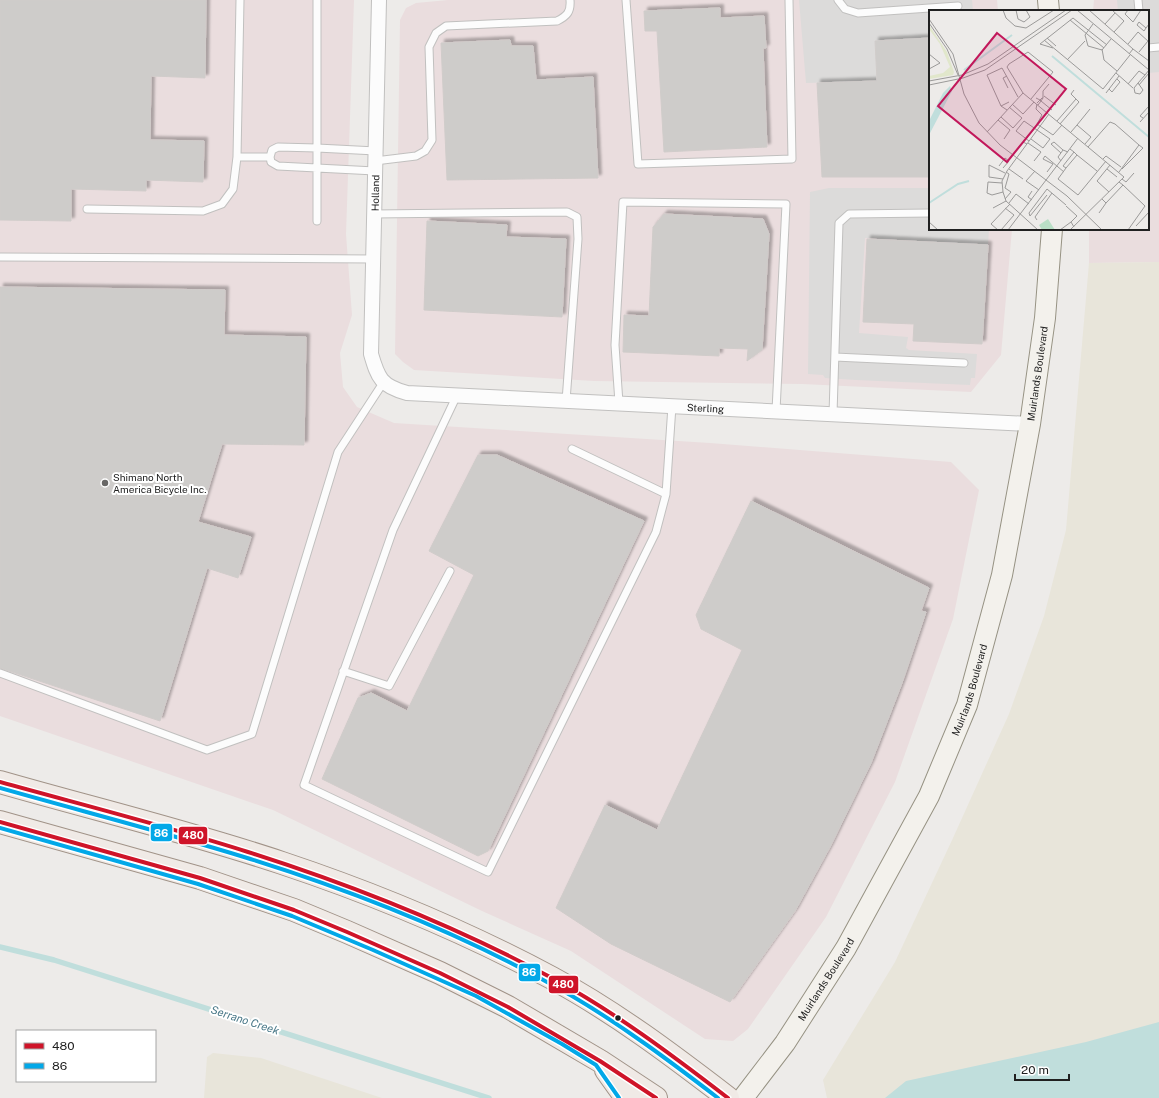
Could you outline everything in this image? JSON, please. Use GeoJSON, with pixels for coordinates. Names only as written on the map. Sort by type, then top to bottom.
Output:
{"type":"FeatureCollection","features":[{"type":"Feature","properties":{"kind":"main road"},"geometry":{"type":"LineString","coordinates":[[1048,0],[1049,10]]}},
{"type":"Feature","properties":{"kind":"main road","name":"Muirlands Boulevard"},"geometry":{"type":"LineString","coordinates":[[743,1098],[785,1043],[846,948],[929,796],[967,705],[1002,575],[1030,424],[1045,318],[1052,230]]}},
{"type":"Feature","properties":{"kind":"main road"},"geometry":{"type":"LineString","coordinates":[[0,782],[209,840],[283,864],[354,889],[448,928],[552,978],[596,1003],[638,1031],[728,1098]]}},
{"type":"Feature","properties":{"kind":"main road"},"geometry":{"type":"LineString","coordinates":[[0,822],[200,878],[294,910],[375,944],[478,991],[521,1014],[600,1061],[656,1098]]}},
{"type":"Feature","properties":{"kind":"main road"},"geometry":{"type":"LineString","coordinates":[[600,1061],[626,1098]]}},
{"type":"Feature","properties":{"kind":"street","name":"Holland"},"geometry":{"type":"LineString","coordinates":[[379,0],[371,354],[376,372],[384,383]]}},
{"type":"Feature","properties":{"kind":"street","name":"Sterling"},"geometry":{"type":"LineString","coordinates":[[384,383],[394,390],[407,393],[1030,424]]}},
{"type":"Feature","properties":{"kind":"lane"},"geometry":{"type":"LineString","coordinates":[[87,209],[204,211],[222,204],[232,188],[237,157],[240,0]]}},
{"type":"Feature","properties":{"kind":"lane"},"geometry":{"type":"LineString","coordinates":[[317,221],[318,0]]}},
{"type":"Feature","properties":{"kind":"lane"},"geometry":{"type":"LineString","coordinates":[[375,161],[317,148],[278,146],[272,150],[270,157],[271,162],[278,166],[317,168],[375,161],[416,156],[425,151],[432,140],[429,47],[436,32],[446,26],[557,22],[566,16],[570,7],[570,0]]}},
{"type":"Feature","properties":{"kind":"lane"},"geometry":{"type":"LineString","coordinates":[[626,0],[638,164],[792,158],[789,0]]}},
{"type":"Feature","properties":{"kind":"lane"},"geometry":{"type":"LineString","coordinates":[[838,0],[844,9],[858,13],[958,6]]}},
{"type":"Feature","properties":{"kind":"lane"},"geometry":{"type":"LineString","coordinates":[[1138,0],[1139,10]]}},
{"type":"Feature","properties":{"kind":"lane"},"geometry":{"type":"LineString","coordinates":[[1149,48],[1159,47]]}},
{"type":"Feature","properties":{"kind":"lane"},"geometry":{"type":"LineString","coordinates":[[237,157],[270,157]]}},
{"type":"Feature","properties":{"kind":"lane"},"geometry":{"type":"LineString","coordinates":[[619,403],[615,345],[623,202],[786,204],[776,411]]}},
{"type":"Feature","properties":{"kind":"lane"},"geometry":{"type":"LineString","coordinates":[[374,214],[567,212],[577,217],[578,239],[566,401]]}},
{"type":"Feature","properties":{"kind":"lane"},"geometry":{"type":"LineString","coordinates":[[833,414],[840,223],[849,214],[929,213]]}},
{"type":"Feature","properties":{"kind":"lane"},"geometry":{"type":"LineString","coordinates":[[0,257],[373,259]]}},
{"type":"Feature","properties":{"kind":"lane"},"geometry":{"type":"LineString","coordinates":[[835,357],[964,363]]}},
{"type":"Feature","properties":{"kind":"lane"},"geometry":{"type":"LineString","coordinates":[[0,673],[208,750],[252,734],[338,452],[384,383]]}},
{"type":"Feature","properties":{"kind":"lane"},"geometry":{"type":"LineString","coordinates":[[457,395],[393,530],[304,785],[488,872],[656,532],[666,494],[672,406]]}},
{"type":"Feature","properties":{"kind":"lane"},"geometry":{"type":"LineString","coordinates":[[572,449],[666,494]]}},
{"type":"Feature","properties":{"kind":"lane"},"geometry":{"type":"LineString","coordinates":[[344,671],[389,686],[450,571]]}},
{"type":"Feature","properties":{"kind":"shaded area"},"geometry":{"type":"Polygon","coordinates":[[[0,0],[354,0],[346,234],[352,315],[340,353],[343,387],[357,407],[394,423],[710,443],[951,462],[979,490],[953,619],[895,782],[826,917],[748,1029],[733,1041],[705,1039],[571,951],[482,911],[273,810],[0,716],[0,0]]]}},
{"type":"Feature","properties":{"kind":"shaded area"},"geometry":{"type":"Polygon","coordinates":[[[448,0],[997,0],[998,10],[929,10],[929,230],[1012,230],[1001,355],[971,392],[802,384],[594,381],[414,370],[395,354],[400,20],[406,8],[416,3],[448,0]]]}},
{"type":"Feature","properties":{"kind":"shaded area"},"geometry":{"type":"Polygon","coordinates":[[[799,0],[972,0],[973,10],[929,10],[929,38],[875,41],[877,81],[806,83],[799,0]]]}},
{"type":"Feature","properties":{"kind":"shaded area"},"geometry":{"type":"Polygon","coordinates":[[[1094,0],[1159,0],[1159,262],[1089,263],[1089,230],[1149,230],[1149,10],[1093,10],[1094,0]]]}},
{"type":"Feature","properties":{"kind":"shaded area"},"geometry":{"type":"Polygon","coordinates":[[[1117,0],[1159,0],[1159,72],[1149,73],[1149,10],[1118,10],[1117,0]]]}},
{"type":"Feature","properties":{"kind":"shaded area"},"geometry":{"type":"Polygon","coordinates":[[[829,188],[929,188],[929,230],[989,230],[988,245],[865,238],[859,333],[908,337],[906,348],[909,350],[977,354],[975,378],[971,378],[970,385],[825,378],[823,375],[808,374],[810,192],[829,188]]]}},
{"type":"Feature","properties":{"kind":"shaded area"},"geometry":{"type":"Polygon","coordinates":[[[1159,262],[1159,1098],[827,1098],[823,1080],[895,962],[1009,714],[1044,616],[1066,530],[1089,263],[1159,262]]]}},
{"type":"Feature","properties":{"kind":"shaded area"},"geometry":{"type":"Polygon","coordinates":[[[213,1053],[261,1058],[382,1098],[204,1098],[207,1057],[213,1053]]]}},
{"type":"Feature","properties":{"kind":"water"},"geometry":{"type":"Polygon","coordinates":[[[1159,1022],[1159,1098],[885,1098],[906,1081],[1086,1042],[1159,1022]]]}},
{"type":"Feature","properties":{"kind":"building"},"geometry":{"type":"Polygon","coordinates":[[[0,0],[206,0],[205,78],[151,76],[150,140],[204,141],[203,182],[146,180],[146,191],[71,189],[71,221],[0,220],[0,0]]]}},
{"type":"Feature","properties":{"kind":"building"},"geometry":{"type":"Polygon","coordinates":[[[720,8],[720,18],[764,16],[766,48],[763,48],[767,147],[664,152],[657,31],[645,31],[644,11],[720,8]]]}},
{"type":"Feature","properties":{"kind":"building"},"geometry":{"type":"Polygon","coordinates":[[[929,38],[929,177],[822,177],[817,83],[877,81],[875,41],[929,38]]]}},
{"type":"Feature","properties":{"kind":"building"},"geometry":{"type":"Polygon","coordinates":[[[510,40],[511,46],[533,46],[536,80],[593,77],[598,178],[447,180],[441,43],[510,40]]]}},
{"type":"Feature","properties":{"kind":"building"},"geometry":{"type":"Polygon","coordinates":[[[664,214],[763,219],[769,234],[762,350],[747,361],[748,349],[719,348],[719,356],[623,352],[624,315],[649,316],[653,227],[664,214]]]}},
{"type":"Feature","properties":{"kind":"building"},"geometry":{"type":"Polygon","coordinates":[[[427,221],[507,225],[506,237],[566,239],[562,317],[424,310],[427,221]]]}},
{"type":"Feature","properties":{"kind":"building"},"geometry":{"type":"Polygon","coordinates":[[[867,239],[988,245],[982,344],[913,341],[914,324],[863,322],[867,239]]]}},
{"type":"Feature","properties":{"kind":"building","name":"Shimano North America Bicycle Inc."},"geometry":{"type":"Polygon","coordinates":[[[0,287],[225,290],[224,335],[306,337],[304,445],[222,444],[198,522],[251,537],[238,578],[207,568],[160,721],[0,668],[0,287]]]}},
{"type":"Feature","properties":{"kind":"building"},"geometry":{"type":"Polygon","coordinates":[[[478,455],[497,455],[644,521],[488,851],[478,856],[322,779],[358,698],[371,693],[407,711],[474,575],[429,551],[478,455]]]}},
{"type":"Feature","properties":{"kind":"building"},"geometry":{"type":"Polygon","coordinates":[[[751,501],[929,588],[921,611],[926,612],[902,683],[871,763],[830,847],[795,911],[730,1002],[611,944],[556,908],[605,805],[657,830],[742,650],[701,629],[696,615],[751,501]]]}},
{"type":"Feature","properties":{"kind":"waterway","name":"Serrano Creek"},"geometry":{"type":"LineString","coordinates":[[0,947],[54,960],[489,1098]]}},
{"type":"Feature","properties":{"kind":"transit line","name":"480"},"geometry":{"type":"LineString","coordinates":[[0,782],[217,842],[326,878],[441,924],[515,959],[575,991],[643,1035],[728,1098]]}},
{"type":"Feature","properties":{"kind":"transit line","name":"86"},"geometry":{"type":"LineString","coordinates":[[0,788],[153,830],[244,857],[329,885],[453,935],[494,954],[572,996],[628,1032],[718,1098]]}},
{"type":"Feature","properties":{"kind":"transit line","name":"480"},"geometry":{"type":"LineString","coordinates":[[0,822],[200,878],[294,910],[347,932],[440,973],[508,1007],[600,1061],[656,1098]]}},
{"type":"Feature","properties":{"kind":"transit line","name":"86"},"geometry":{"type":"LineString","coordinates":[[0,828],[198,884],[292,916],[373,950],[476,996],[562,1044],[596,1065],[619,1098]]}},
{"type":"Feature","properties":{"kind":"place","name":"Shimano North America Bicycle Inc."},"geometry":{"type":"Point","coordinates":[105,483]}}]}
